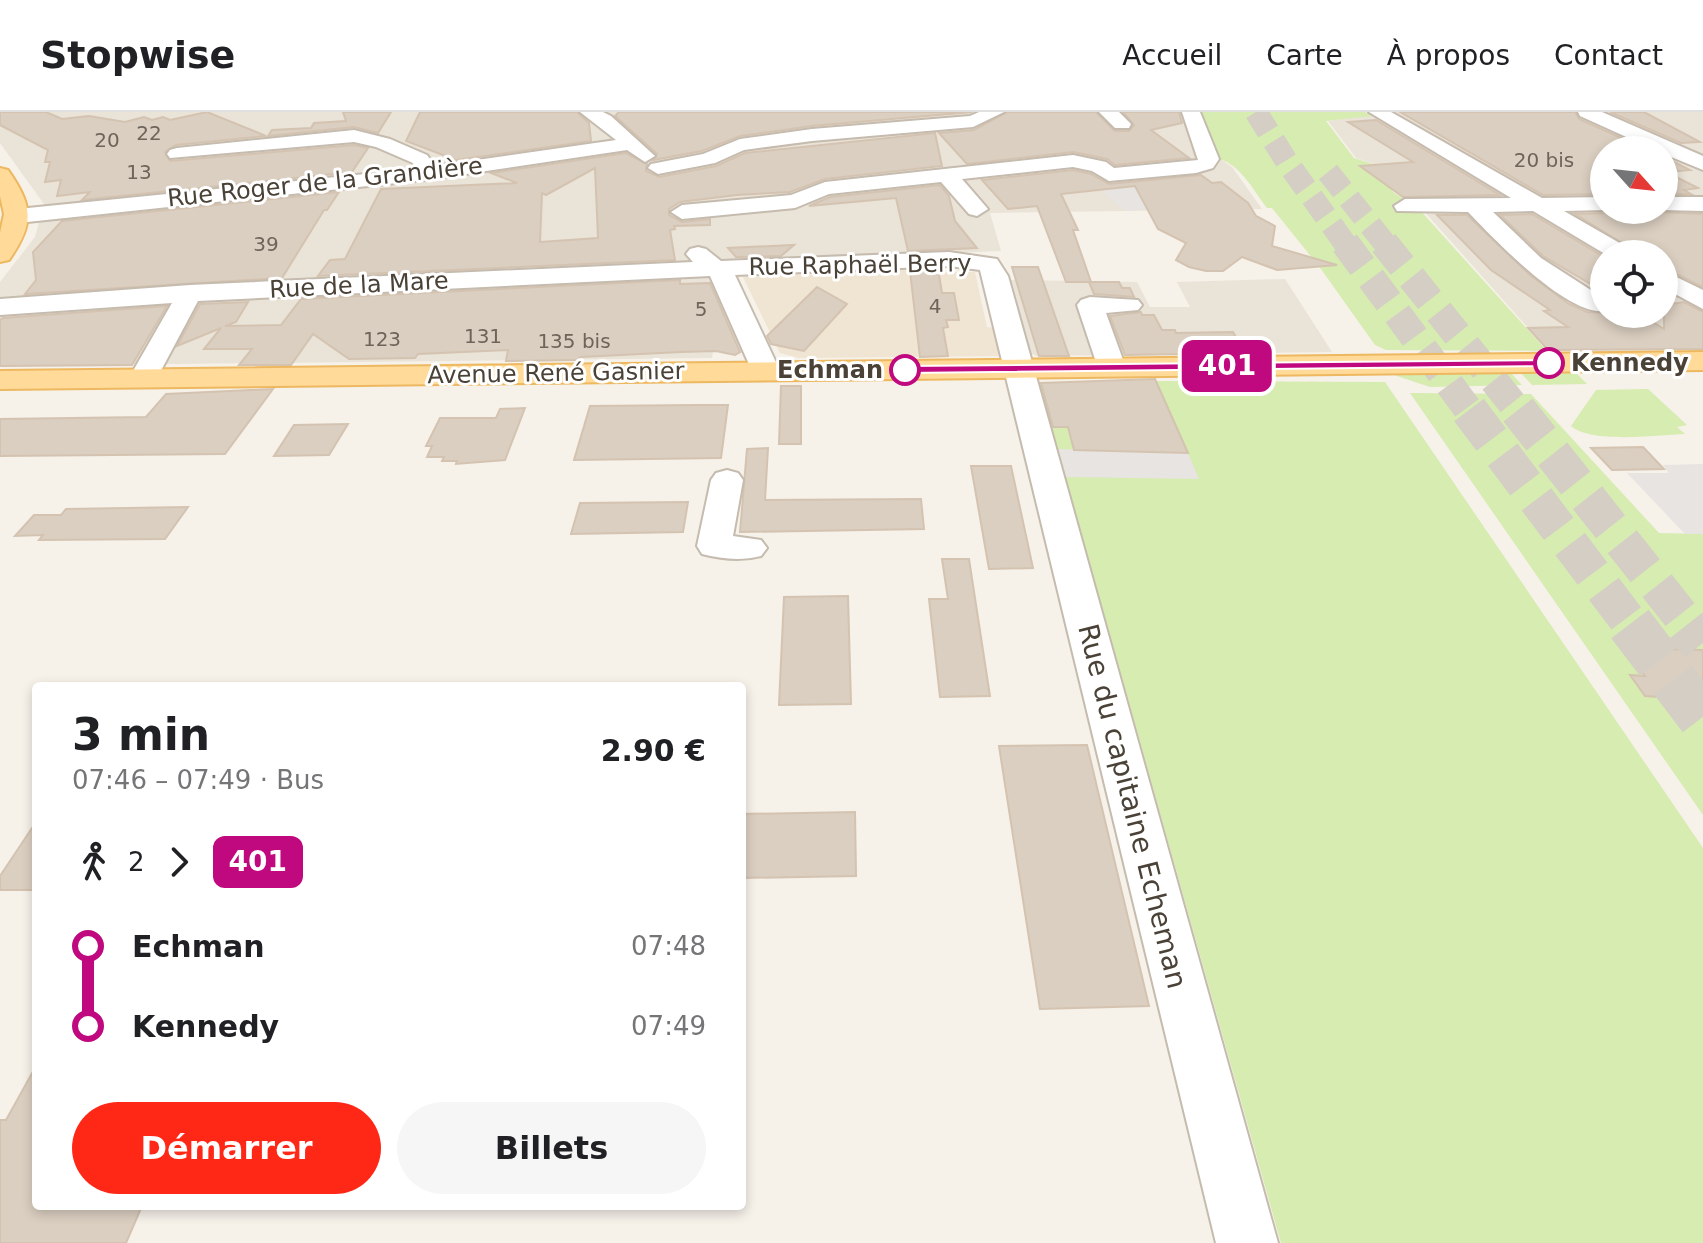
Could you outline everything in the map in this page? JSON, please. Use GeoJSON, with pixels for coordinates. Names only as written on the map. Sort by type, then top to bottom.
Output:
{"type":"FeatureCollection","features":[{"type":"Feature","properties":{"kind":"main road"},"geometry":{"type":"LineString","coordinates":[[0,175],[18,216],[15,231],[0,254]]}},
{"type":"Feature","properties":{"kind":"main road","name":"Avenue René Gasnier"},"geometry":{"type":"LineString","coordinates":[[0,380],[1703,361]]}},
{"type":"Feature","properties":{"kind":"street"},"geometry":{"type":"LineString","coordinates":[[589,112],[604,120],[631,144],[675,192],[690,245],[718,268],[732,292],[766,371]]}},
{"type":"Feature","properties":{"kind":"street"},"geometry":{"type":"LineString","coordinates":[[675,192],[708,159],[740,145],[812,135],[973,121],[995,112]]}},
{"type":"Feature","properties":{"kind":"street"},"geometry":{"type":"LineString","coordinates":[[675,192],[795,201],[825,188],[1073,161],[1099,166],[1109,175],[1196,167],[1206,164],[1209,159],[1191,112]]}},
{"type":"Feature","properties":{"kind":"street"},"geometry":{"type":"LineString","coordinates":[[1378,112],[1598,240]]}},
{"type":"Feature","properties":{"kind":"street"},"geometry":{"type":"LineString","coordinates":[[1587,112],[1703,164]]}},
{"type":"Feature","properties":{"kind":"street"},"geometry":{"type":"LineString","coordinates":[[180,146],[165,172],[196,169],[213,150],[366,137],[420,159],[425,166],[425,174]]}},
{"type":"Feature","properties":{"kind":"street","name":"Rue Roger de la Grandière"},"geometry":{"type":"LineString","coordinates":[[18,216],[425,174],[631,144]]}},
{"type":"Feature","properties":{"kind":"street"},"geometry":{"type":"LineString","coordinates":[[946,174],[977,209]]}},
{"type":"Feature","properties":{"kind":"street"},"geometry":{"type":"LineString","coordinates":[[1405,206],[1590,204]]}},
{"type":"Feature","properties":{"kind":"street"},"geometry":{"type":"LineString","coordinates":[[1678,204],[1703,204]]}},
{"type":"Feature","properties":{"kind":"street"},"geometry":{"type":"LineString","coordinates":[[1473,205],[1532,263],[1590,301]]}},
{"type":"Feature","properties":{"kind":"street","name":"Rue Raphaël Berry"},"geometry":{"type":"LineString","coordinates":[[718,268],[949,259],[988,264],[996,276],[1020,369]]}},
{"type":"Feature","properties":{"kind":"street","name":"Rue de la Mare"},"geometry":{"type":"LineString","coordinates":[[0,307],[190,293],[718,268]]}},
{"type":"Feature","properties":{"kind":"street"},"geometry":{"type":"LineString","coordinates":[[1678,286],[1696,297]]}},
{"type":"Feature","properties":{"kind":"street"},"geometry":{"type":"LineString","coordinates":[[143,378],[190,293]]}},
{"type":"Feature","properties":{"kind":"street"},"geometry":{"type":"LineString","coordinates":[[1112,368],[1090,305],[1129,305]]}},
{"type":"Feature","properties":{"kind":"street","name":"Rue du capitaine Echeman"},"geometry":{"type":"LineString","coordinates":[[1020,369],[1247,1243]]}},
{"type":"Feature","properties":{"kind":"street"},"geometry":{"type":"LineString","coordinates":[[727,480],[714,546],[749,548]]}},
{"type":"Feature","properties":{"kind":"shaded area"},"geometry":{"type":"Polygon","coordinates":[[[0,112],[1191,112],[1206,120],[1215,155],[1232,167],[1262,209],[990,213],[1001,251],[729,262],[710,277],[718,283],[745,351],[735,355],[713,351],[712,358],[0,366],[0,282],[35,237],[44,204],[0,143],[0,112]]]}},
{"type":"Feature","properties":{"kind":"shaded area"},"geometry":{"type":"Polygon","coordinates":[[[1395,112],[1703,112],[1703,349],[1548,350],[1422,209],[1393,191],[1377,165],[1356,158],[1328,121],[1395,112]]]}},
{"type":"Feature","properties":{"kind":"shaded area"},"geometry":{"type":"Polygon","coordinates":[[[1130,182],[1161,208],[1125,211],[1096,186],[1130,182]]]}},
{"type":"Feature","properties":{"kind":"shaded area"},"geometry":{"type":"Polygon","coordinates":[[[916,265],[918,272],[975,272],[987,327],[995,328],[1002,356],[799,358],[780,353],[743,277],[751,272],[916,265]]]}},
{"type":"Feature","properties":{"kind":"shaded area"},"geometry":{"type":"Polygon","coordinates":[[[1285,279],[1332,352],[1037,356],[1030,353],[1009,280],[1137,282],[1150,307],[1190,307],[1177,282],[1285,279]]]}},
{"type":"Feature","properties":{"kind":"shaded area"},"geometry":{"type":"Polygon","coordinates":[[[1058,449],[1188,453],[1199,479],[1066,477],[1058,449]]]}},
{"type":"Feature","properties":{"kind":"shaded area"},"geometry":{"type":"Polygon","coordinates":[[[1703,464],[1703,534],[1685,534],[1627,473],[1669,473],[1663,465],[1703,464]]]}},
{"type":"Feature","properties":{"kind":"green space"},"geometry":{"type":"Polygon","coordinates":[[[1201,112],[1365,112],[1372,116],[1326,121],[1354,158],[1376,165],[1393,192],[1419,209],[1547,351],[1386,350],[1375,345],[1321,269],[1272,208],[1267,208],[1238,170],[1214,158],[1201,112]]]}},
{"type":"Feature","properties":{"kind":"green space"},"geometry":{"type":"Polygon","coordinates":[[[1508,370],[1522,385],[1430,387],[1397,376],[1394,372],[1508,370]]]}},
{"type":"Feature","properties":{"kind":"green space"},"geometry":{"type":"Polygon","coordinates":[[[1519,371],[1574,371],[1587,384],[1532,385],[1519,371]]]}},
{"type":"Feature","properties":{"kind":"green space"},"geometry":{"type":"Polygon","coordinates":[[[1385,382],[1703,848],[1703,1243],[1281,1243],[1039,383],[1385,382]]]}},
{"type":"Feature","properties":{"kind":"green space"},"geometry":{"type":"Polygon","coordinates":[[[1648,389],[1687,425],[1677,427],[1685,434],[1609,437],[1581,432],[1571,426],[1596,390],[1648,389]]]}},
{"type":"Feature","properties":{"kind":"green space"},"geometry":{"type":"Polygon","coordinates":[[[1410,393],[1531,394],[1659,533],[1703,534],[1703,815],[1410,393]]]}},
{"type":"Feature","properties":{"kind":"building"},"geometry":{"type":"Polygon","coordinates":[[[0,112],[46,112],[62,119],[89,116],[125,122],[144,117],[170,120],[207,112],[266,136],[176,145],[165,152],[170,161],[354,145],[368,148],[352,172],[82,200],[90,192],[57,196],[61,180],[45,182],[50,162],[45,162],[48,150],[0,125],[0,112]]]}},
{"type":"Feature","properties":{"kind":"building"},"geometry":{"type":"Polygon","coordinates":[[[343,112],[391,112],[378,133],[354,127],[268,136],[272,130],[311,128],[314,123],[346,121],[343,112]]]}},
{"type":"Feature","properties":{"kind":"building"},"geometry":{"type":"Polygon","coordinates":[[[420,112],[577,112],[589,123],[591,141],[456,160],[406,141],[420,112]]]}},
{"type":"Feature","properties":{"kind":"building"},"geometry":{"type":"Polygon","coordinates":[[[619,112],[972,112],[812,126],[740,136],[702,151],[653,160],[657,154],[615,116],[619,112]]]}},
{"type":"Feature","properties":{"kind":"building"},"geometry":{"type":"Polygon","coordinates":[[[1007,112],[1096,112],[1115,131],[1129,131],[1134,125],[1123,112],[1179,112],[1182,123],[1151,130],[1189,158],[1115,165],[1107,159],[1073,152],[967,164],[939,133],[974,130],[1007,112]]]}},
{"type":"Feature","properties":{"kind":"building"},"geometry":{"type":"Polygon","coordinates":[[[1400,112],[1575,112],[1579,119],[1617,136],[1590,136],[1590,194],[1543,195],[1400,112]]]}},
{"type":"Feature","properties":{"kind":"building"},"geometry":{"type":"Polygon","coordinates":[[[1610,112],[1644,112],[1700,142],[1681,143],[1678,136],[1665,136],[1610,112]]]}},
{"type":"Feature","properties":{"kind":"building"},"geometry":{"type":"Polygon","coordinates":[[[1376,120],[1500,195],[1403,197],[1360,166],[1413,162],[1348,122],[1376,120]]]}},
{"type":"Feature","properties":{"kind":"building"},"geometry":{"type":"Polygon","coordinates":[[[935,133],[942,166],[825,179],[790,192],[680,202],[669,209],[669,215],[682,222],[710,219],[710,225],[674,226],[675,229],[670,230],[675,260],[318,276],[330,260],[345,259],[381,189],[517,183],[491,173],[626,153],[647,164],[646,171],[659,177],[716,166],[745,153],[935,133]],[[595,168],[546,195],[542,193],[540,242],[598,238],[595,168]]]}},
{"type":"Feature","properties":{"kind":"building"},"geometry":{"type":"Polygon","coordinates":[[[1678,164],[1690,170],[1678,171],[1678,164]]]}},
{"type":"Feature","properties":{"kind":"building"},"geometry":{"type":"Polygon","coordinates":[[[1073,170],[1091,174],[1109,184],[1201,175],[1212,183],[1221,182],[1248,203],[1256,216],[1275,226],[1272,246],[1337,265],[1277,270],[1242,257],[1223,271],[1189,267],[1176,260],[1186,243],[1158,229],[1135,186],[1061,194],[1078,230],[1073,230],[1091,282],[1066,282],[1037,206],[1008,209],[982,180],[1073,170]]]}},
{"type":"Feature","properties":{"kind":"building"},"geometry":{"type":"Polygon","coordinates":[[[1678,178],[1698,188],[1684,190],[1691,194],[1678,194],[1678,178]]]}},
{"type":"Feature","properties":{"kind":"building"},"geometry":{"type":"Polygon","coordinates":[[[940,185],[949,196],[955,221],[977,248],[908,251],[896,198],[809,206],[830,197],[940,185]]]}},
{"type":"Feature","properties":{"kind":"building"},"geometry":{"type":"Polygon","coordinates":[[[339,192],[324,210],[282,278],[25,294],[36,280],[33,252],[62,221],[339,192]]]}},
{"type":"Feature","properties":{"kind":"building"},"geometry":{"type":"Polygon","coordinates":[[[1678,213],[1703,214],[1703,287],[1678,275],[1678,240],[1617,240],[1591,224],[1678,224],[1678,213]]]}},
{"type":"Feature","properties":{"kind":"building"},"geometry":{"type":"Polygon","coordinates":[[[1532,214],[1590,249],[1590,284],[1543,256],[1500,215],[1532,214]]]}},
{"type":"Feature","properties":{"kind":"building"},"geometry":{"type":"Polygon","coordinates":[[[1575,214],[1590,214],[1590,223],[1575,214]]]}},
{"type":"Feature","properties":{"kind":"building"},"geometry":{"type":"Polygon","coordinates":[[[1437,215],[1467,215],[1530,275],[1569,304],[1590,312],[1590,328],[1678,328],[1678,303],[1684,302],[1703,312],[1703,349],[1548,350],[1528,328],[1568,327],[1544,311],[1550,310],[1491,270],[1437,215]]]}},
{"type":"Feature","properties":{"kind":"building"},"geometry":{"type":"Polygon","coordinates":[[[794,245],[781,256],[736,257],[728,248],[794,245]]]}},
{"type":"Feature","properties":{"kind":"building"},"geometry":{"type":"Polygon","coordinates":[[[1012,267],[1038,267],[1069,356],[1039,356],[1012,267]]]}},
{"type":"Feature","properties":{"kind":"building"},"geometry":{"type":"Polygon","coordinates":[[[938,269],[942,293],[954,293],[959,320],[946,320],[948,327],[943,328],[948,356],[920,357],[910,271],[938,269]]]}},
{"type":"Feature","properties":{"kind":"building"},"geometry":{"type":"Polygon","coordinates":[[[680,280],[680,284],[710,283],[740,352],[735,355],[716,351],[506,361],[508,350],[418,354],[415,358],[349,359],[313,334],[291,365],[239,365],[252,349],[204,349],[221,328],[177,346],[200,304],[248,302],[236,322],[225,326],[281,325],[301,299],[680,280]]]}},
{"type":"Feature","properties":{"kind":"building"},"geometry":{"type":"Polygon","coordinates":[[[1089,282],[1119,282],[1122,288],[1130,288],[1134,297],[1094,294],[1089,282]]]}},
{"type":"Feature","properties":{"kind":"building"},"geometry":{"type":"Polygon","coordinates":[[[817,287],[847,304],[804,351],[771,344],[767,336],[817,287]]]}},
{"type":"Feature","properties":{"kind":"building"},"geometry":{"type":"Polygon","coordinates":[[[167,306],[132,365],[0,366],[0,320],[3,318],[167,306]]]}},
{"type":"Feature","properties":{"kind":"building"},"geometry":{"type":"Polygon","coordinates":[[[1141,312],[1142,315],[1154,315],[1162,330],[1175,330],[1176,333],[1233,332],[1245,353],[1125,355],[1110,316],[1141,312]]]}},
{"type":"Feature","properties":{"kind":"building"},"geometry":{"type":"Polygon","coordinates":[[[1155,379],[1188,453],[1074,450],[1068,427],[1053,427],[1041,383],[1155,379]]]}},
{"type":"Feature","properties":{"kind":"building"},"geometry":{"type":"Polygon","coordinates":[[[781,386],[801,386],[801,444],[779,444],[781,386]]]}},
{"type":"Feature","properties":{"kind":"building"},"geometry":{"type":"Polygon","coordinates":[[[273,389],[225,454],[0,456],[0,419],[146,417],[166,394],[273,389]]]}},
{"type":"Feature","properties":{"kind":"building"},"geometry":{"type":"Polygon","coordinates":[[[728,405],[721,458],[574,460],[590,406],[728,405]]]}},
{"type":"Feature","properties":{"kind":"building"},"geometry":{"type":"Polygon","coordinates":[[[525,408],[505,460],[456,464],[457,461],[442,461],[444,457],[427,457],[432,446],[426,446],[440,418],[496,418],[500,409],[525,408]]]}},
{"type":"Feature","properties":{"kind":"building"},"geometry":{"type":"Polygon","coordinates":[[[348,424],[329,455],[274,456],[294,425],[348,424]]]}},
{"type":"Feature","properties":{"kind":"building"},"geometry":{"type":"Polygon","coordinates":[[[1643,447],[1664,469],[1612,470],[1591,448],[1643,447]]]}},
{"type":"Feature","properties":{"kind":"building"},"geometry":{"type":"Polygon","coordinates":[[[768,448],[765,500],[921,499],[924,529],[740,532],[747,449],[768,448]]]}},
{"type":"Feature","properties":{"kind":"building"},"geometry":{"type":"Polygon","coordinates":[[[971,466],[1011,466],[1033,568],[989,569],[971,466]]]}},
{"type":"Feature","properties":{"kind":"building"},"geometry":{"type":"Polygon","coordinates":[[[688,502],[683,532],[571,534],[580,503],[688,502]]]}},
{"type":"Feature","properties":{"kind":"building"},"geometry":{"type":"Polygon","coordinates":[[[188,507],[165,539],[39,540],[43,535],[15,536],[34,515],[61,515],[66,509],[188,507]]]}},
{"type":"Feature","properties":{"kind":"building"},"geometry":{"type":"Polygon","coordinates":[[[942,559],[969,559],[990,696],[940,697],[929,599],[948,599],[942,559]]]}},
{"type":"Feature","properties":{"kind":"building"},"geometry":{"type":"Polygon","coordinates":[[[848,596],[851,704],[779,705],[784,597],[848,596]]]}},
{"type":"Feature","properties":{"kind":"building"},"geometry":{"type":"Polygon","coordinates":[[[1624,648],[1703,650],[1703,708],[1666,707],[1659,697],[1645,696],[1630,675],[1645,676],[1624,648]]]}},
{"type":"Feature","properties":{"kind":"building"},"geometry":{"type":"Polygon","coordinates":[[[1087,745],[1149,1006],[1040,1009],[999,746],[1087,745]]]}},
{"type":"Feature","properties":{"kind":"building"},"geometry":{"type":"Polygon","coordinates":[[[855,812],[856,876],[746,878],[746,814],[855,812]]]}},
{"type":"Feature","properties":{"kind":"building"},"geometry":{"type":"Polygon","coordinates":[[[32,828],[32,890],[0,890],[0,876],[32,828]]]}},
{"type":"Feature","properties":{"kind":"building"},"geometry":{"type":"Polygon","coordinates":[[[32,1073],[32,1210],[140,1210],[126,1243],[0,1243],[0,1120],[6,1120],[32,1073]]]}},
{"type":"Feature","properties":{"kind":"tunnel"},"geometry":{"type":"LineString","coordinates":[[1256,112],[1346,245]]}},
{"type":"Feature","properties":{"kind":"tunnel"},"geometry":{"type":"LineString","coordinates":[[1328,172],[1386,245]]}},
{"type":"Feature","properties":{"kind":"tunnel"},"geometry":{"type":"LineString","coordinates":[[1345,243],[1470,412]]}},
{"type":"Feature","properties":{"kind":"tunnel"},"geometry":{"type":"LineString","coordinates":[[1384,243],[1519,412]]}},
{"type":"Feature","properties":{"kind":"tunnel"},"geometry":{"type":"LineString","coordinates":[[1469,410],[1632,626]]}},
{"type":"Feature","properties":{"kind":"tunnel"},"geometry":{"type":"LineString","coordinates":[[1518,410],[1689,626]]}},
{"type":"Feature","properties":{"kind":"tunnel"},"geometry":{"type":"LineString","coordinates":[[1630,624],[1703,720]]}},
{"type":"Feature","properties":{"kind":"tunnel"},"geometry":{"type":"LineString","coordinates":[[1688,624],[1703,643]]}},
{"type":"Feature","properties":{"kind":"bus line","name":"401"},"geometry":{"type":"LineString","coordinates":[[905,370],[1549,363]]}},
{"type":"Feature","properties":{"kind":"place","name":"Kennedy"},"geometry":{"type":"Point","coordinates":[1549,363]}},
{"type":"Feature","properties":{"kind":"place","name":"Echman"},"geometry":{"type":"Point","coordinates":[905,370]}}]}
